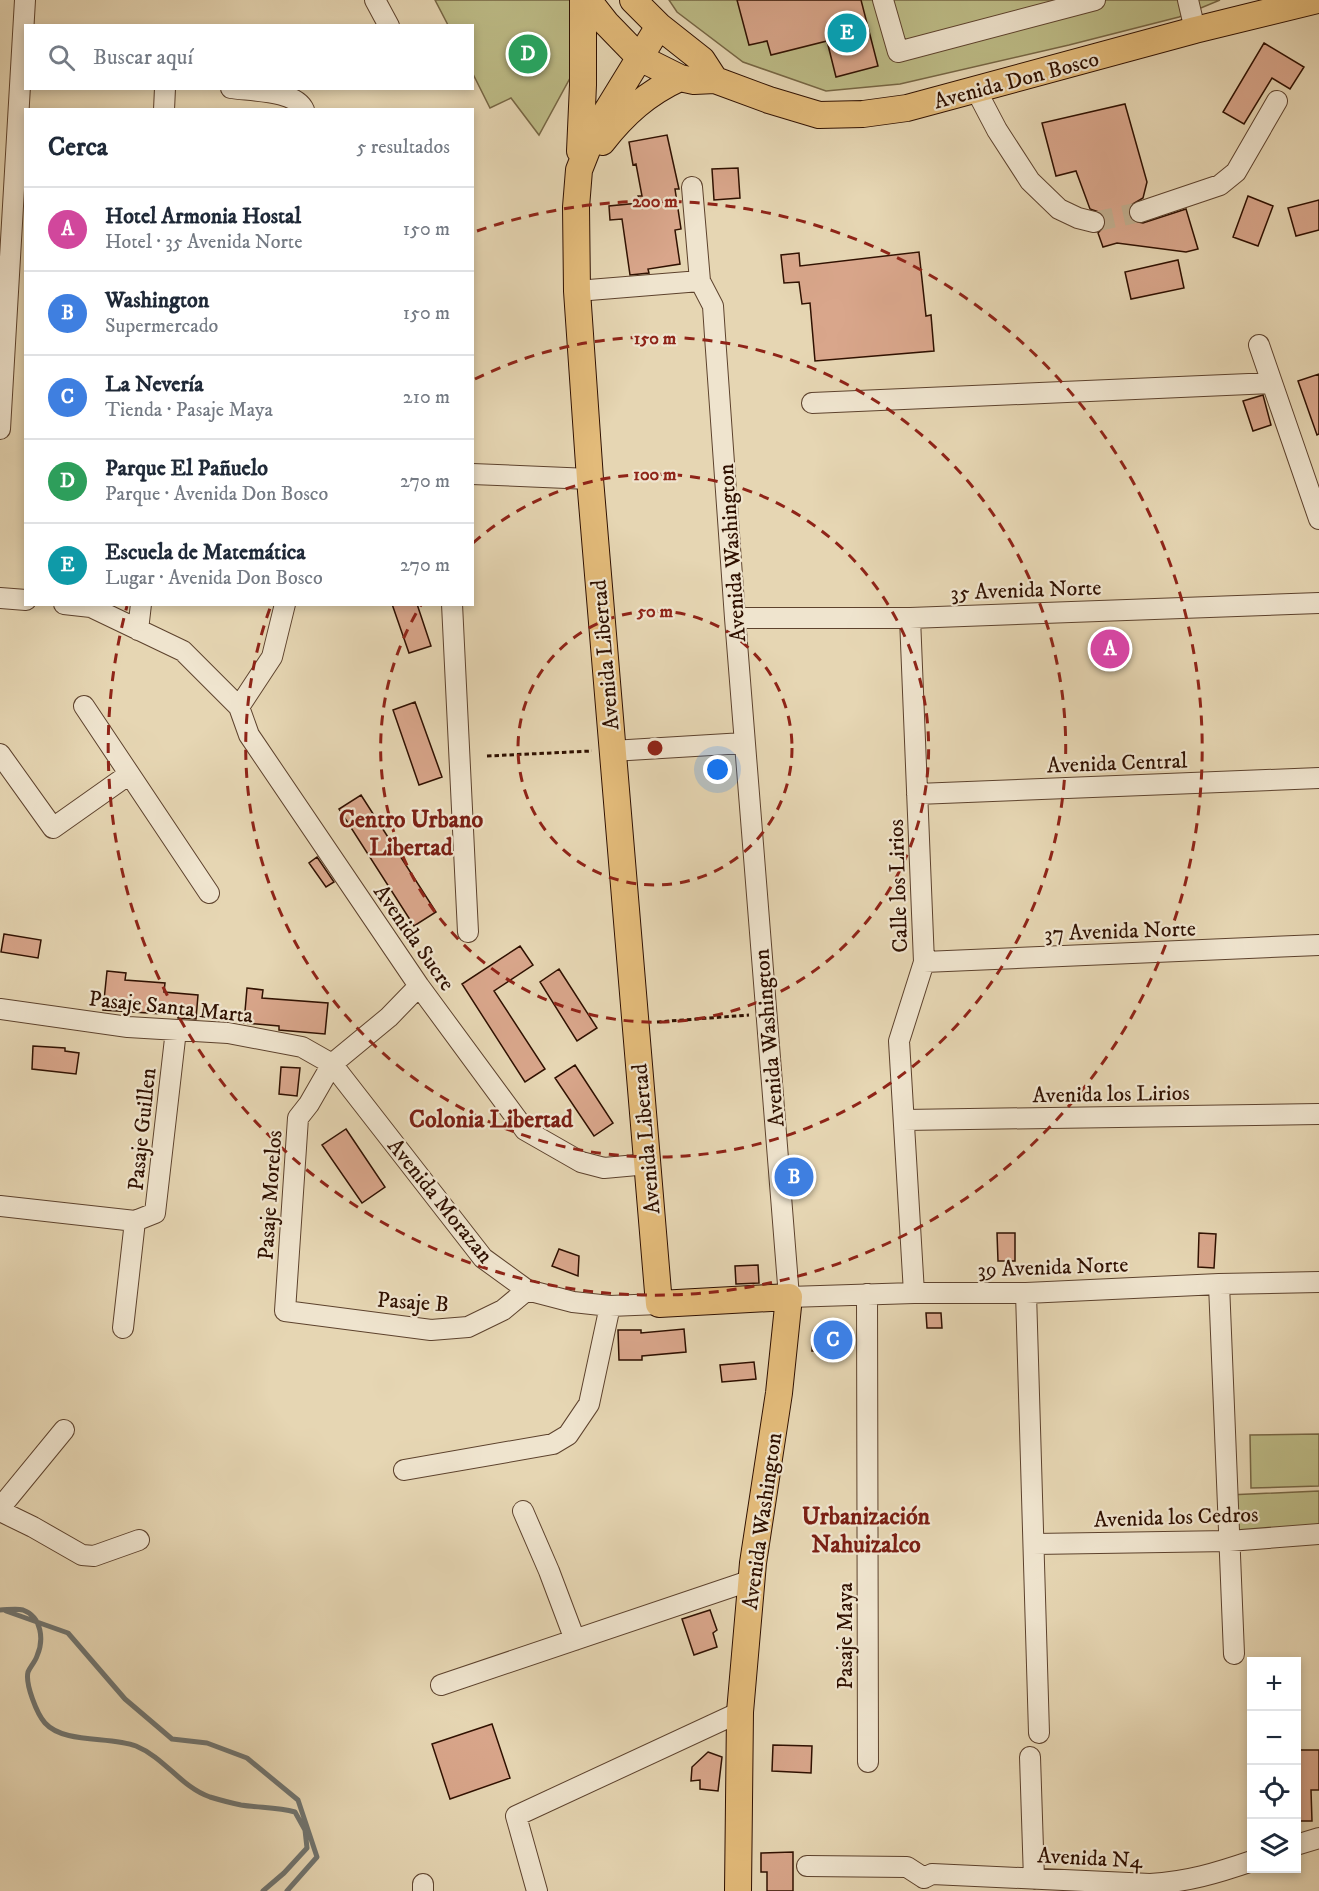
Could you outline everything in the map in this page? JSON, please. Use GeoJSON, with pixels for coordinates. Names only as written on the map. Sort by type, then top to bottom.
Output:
{"type":"FeatureCollection","features":[{"type":"Feature","properties":{"kind":"main road"},"geometry":{"type":"LineString","coordinates":[[579,170],[583,0]]}},
{"type":"Feature","properties":{"kind":"main road","name":"Avenida Don Bosco"},"geometry":{"type":"LineString","coordinates":[[588,0],[606,23],[640,58],[680,78],[694,81],[715,80],[819,115],[863,114],[907,108],[1195,30],[1317,0]]}},
{"type":"Feature","properties":{"kind":"main road"},"geometry":{"type":"LineString","coordinates":[[633,0],[659,26],[702,60],[715,80]]}},
{"type":"Feature","properties":{"kind":"main road","name":"Avenida Libertad"},"geometry":{"type":"LineString","coordinates":[[659,26],[594,132],[579,170],[576,207],[577,291],[590,479],[603,751],[648,1164],[659,1304]]}},
{"type":"Feature","properties":{"kind":"main road"},"geometry":{"type":"LineString","coordinates":[[579,170],[627,113],[664,85],[680,78]]}},
{"type":"Feature","properties":{"kind":"main road","name":"Avenida Morazan"},"geometry":{"type":"LineString","coordinates":[[659,1304],[789,1297]]}},
{"type":"Feature","properties":{"kind":"main road","name":"Avenida Washington"},"geometry":{"type":"LineString","coordinates":[[738,1891],[740,1712],[752,1580],[779,1393],[789,1297]]}},
{"type":"Feature","properties":{"kind":"street"},"geometry":{"type":"LineString","coordinates":[[24,24],[25,0]]}},
{"type":"Feature","properties":{"kind":"street"},"geometry":{"type":"LineString","coordinates":[[375,0],[387,24]]}},
{"type":"Feature","properties":{"kind":"street"},"geometry":{"type":"LineString","coordinates":[[883,0],[898,52],[1095,0]]}},
{"type":"Feature","properties":{"kind":"street"},"geometry":{"type":"LineString","coordinates":[[1188,0],[1195,30]]}},
{"type":"Feature","properties":{"kind":"street"},"geometry":{"type":"LineString","coordinates":[[0,429],[24,38]]}},
{"type":"Feature","properties":{"kind":"street"},"geometry":{"type":"LineString","coordinates":[[164,108],[165,90]]}},
{"type":"Feature","properties":{"kind":"street"},"geometry":{"type":"LineString","coordinates":[[246,90],[285,95],[303,108]]}},
{"type":"Feature","properties":{"kind":"street"},"geometry":{"type":"LineString","coordinates":[[976,90],[997,130],[1030,181],[1059,208],[1078,218],[1094,222]]}},
{"type":"Feature","properties":{"kind":"street"},"geometry":{"type":"LineString","coordinates":[[1140,212],[1220,185],[1230,178],[1236,172],[1277,100]]}},
{"type":"Feature","properties":{"kind":"street","name":"Avenida Washington"},"geometry":{"type":"LineString","coordinates":[[692,186],[700,281],[712,306],[714,316],[744,743],[789,1297]]}},
{"type":"Feature","properties":{"kind":"street"},"geometry":{"type":"LineString","coordinates":[[577,291],[700,281]]}},
{"type":"Feature","properties":{"kind":"street"},"geometry":{"type":"LineString","coordinates":[[1259,345],[1319,519]]}},
{"type":"Feature","properties":{"kind":"street"},"geometry":{"type":"LineString","coordinates":[[812,403],[1272,383]]}},
{"type":"Feature","properties":{"kind":"street"},"geometry":{"type":"LineString","coordinates":[[474,474],[590,479]]}},
{"type":"Feature","properties":{"kind":"street"},"geometry":{"type":"LineString","coordinates":[[0,598],[24,600]]}},
{"type":"Feature","properties":{"kind":"street","name":"35 Avenida Norte"},"geometry":{"type":"LineString","coordinates":[[735,618],[910,618],[1319,603]]}},
{"type":"Feature","properties":{"kind":"street","name":"Avenida Sucre"},"geometry":{"type":"LineString","coordinates":[[82,606],[91,607],[183,651],[239,707],[249,735],[419,986],[525,1130],[581,1162],[604,1168],[648,1164]]}},
{"type":"Feature","properties":{"kind":"street"},"geometry":{"type":"LineString","coordinates":[[138,630],[141,606]]}},
{"type":"Feature","properties":{"kind":"street"},"geometry":{"type":"LineString","coordinates":[[239,707],[272,657],[285,606]]}},
{"type":"Feature","properties":{"kind":"street"},"geometry":{"type":"LineString","coordinates":[[452,606],[468,932]]}},
{"type":"Feature","properties":{"kind":"street","name":"Calle los Lirios"},"geometry":{"type":"LineString","coordinates":[[910,618],[924,962],[899,1041],[914,1293]]}},
{"type":"Feature","properties":{"kind":"street"},"geometry":{"type":"LineString","coordinates":[[84,706],[209,893]]}},
{"type":"Feature","properties":{"kind":"street"},"geometry":{"type":"LineString","coordinates":[[603,751],[744,743]]}},
{"type":"Feature","properties":{"kind":"street"},"geometry":{"type":"LineString","coordinates":[[0,754],[53,828],[128,775]]}},
{"type":"Feature","properties":{"kind":"street","name":"Avenida Central"},"geometry":{"type":"LineString","coordinates":[[917,794],[1319,778]]}},
{"type":"Feature","properties":{"kind":"street","name":"37 Avenida Norte"},"geometry":{"type":"LineString","coordinates":[[924,962],[1319,945]]}},
{"type":"Feature","properties":{"kind":"street","name":"Pasaje Morelos"},"geometry":{"type":"LineString","coordinates":[[285,1311],[298,1118],[309,1104],[332,1064],[389,1017],[419,986]]}},
{"type":"Feature","properties":{"kind":"street","name":"Pasaje Santa Marta"},"geometry":{"type":"LineString","coordinates":[[0,1009],[128,1027],[228,1033],[302,1047],[332,1064]]}},
{"type":"Feature","properties":{"kind":"street","name":"Pasaje Guillen"},"geometry":{"type":"LineString","coordinates":[[123,1328],[135,1221],[155,1213],[176,1030]]}},
{"type":"Feature","properties":{"kind":"street","name":"Avenida Morazan"},"geometry":{"type":"LineString","coordinates":[[332,1064],[483,1258],[527,1290],[573,1302],[610,1306],[659,1304]]}},
{"type":"Feature","properties":{"kind":"street","name":"Avenida los Lirios"},"geometry":{"type":"LineString","coordinates":[[904,1120],[1319,1114]]}},
{"type":"Feature","properties":{"kind":"street"},"geometry":{"type":"LineString","coordinates":[[0,1206],[135,1221]]}},
{"type":"Feature","properties":{"kind":"street","name":"39 Avenida Norte"},"geometry":{"type":"LineString","coordinates":[[789,1297],[914,1293],[1026,1293],[1319,1282]]}},
{"type":"Feature","properties":{"kind":"street"},"geometry":{"type":"LineString","coordinates":[[1219,1284],[1234,1654]]}},
{"type":"Feature","properties":{"kind":"street","name":"Pasaje B"},"geometry":{"type":"LineString","coordinates":[[285,1311],[431,1330],[450,1329],[468,1327],[503,1310],[527,1290]]}},
{"type":"Feature","properties":{"kind":"street"},"geometry":{"type":"LineString","coordinates":[[1026,1293],[1039,1733]]}},
{"type":"Feature","properties":{"kind":"street","name":"Pasaje Maya"},"geometry":{"type":"LineString","coordinates":[[867,1294],[868,1762]]}},
{"type":"Feature","properties":{"kind":"street"},"geometry":{"type":"LineString","coordinates":[[404,1470],[553,1444],[561,1440],[579,1420],[589,1404],[610,1306]]}},
{"type":"Feature","properties":{"kind":"street"},"geometry":{"type":"LineString","coordinates":[[64,1430],[0,1509],[82,1555],[94,1556],[139,1540]]}},
{"type":"Feature","properties":{"kind":"street"},"geometry":{"type":"LineString","coordinates":[[523,1510],[575,1640]]}},
{"type":"Feature","properties":{"kind":"street","name":"Avenida los Cedros"},"geometry":{"type":"LineString","coordinates":[[1034,1544],[1229,1541],[1319,1534]]}},
{"type":"Feature","properties":{"kind":"street"},"geometry":{"type":"LineString","coordinates":[[441,1685],[752,1580]]}},
{"type":"Feature","properties":{"kind":"street"},"geometry":{"type":"LineString","coordinates":[[537,1891],[516,1816],[740,1712]]}},
{"type":"Feature","properties":{"kind":"street"},"geometry":{"type":"LineString","coordinates":[[1030,1757],[1034,1879]]}},
{"type":"Feature","properties":{"kind":"street"},"geometry":{"type":"LineString","coordinates":[[1301,1843],[1319,1838]]}},
{"type":"Feature","properties":{"kind":"street","name":"Avenida N4"},"geometry":{"type":"LineString","coordinates":[[923,1885],[932,1874],[1135,1884],[1175,1883],[1247,1862]]}},
{"type":"Feature","properties":{"kind":"street"},"geometry":{"type":"LineString","coordinates":[[807,1866],[907,1867],[923,1885]]}},
{"type":"Feature","properties":{"kind":"path"},"geometry":{"type":"LineString","coordinates":[[487,756],[603,751]]}},
{"type":"Feature","properties":{"kind":"path"},"geometry":{"type":"LineString","coordinates":[[649,1023],[750,1015]]}},
{"type":"Feature","properties":{"kind":"shaded area"},"geometry":{"type":"Polygon","coordinates":[[[435,0],[572,0],[594,34],[539,135],[511,98],[490,108],[474,76],[474,24],[447,24],[435,0]]]}},
{"type":"Feature","properties":{"kind":"shaded area"},"geometry":{"type":"Polygon","coordinates":[[[669,0],[1220,0],[1179,17],[1069,45],[900,84],[826,91],[743,62],[677,12],[669,0]]]}},
{"type":"Feature","properties":{"kind":"shaded area"},"geometry":{"type":"Polygon","coordinates":[[[1319,1434],[1319,1486],[1251,1488],[1250,1435],[1319,1434]]]}},
{"type":"Feature","properties":{"kind":"shaded area"},"geometry":{"type":"Polygon","coordinates":[[[1319,1491],[1319,1527],[1229,1534],[1228,1495],[1319,1491]]]}},
{"type":"Feature","properties":{"kind":"building"},"geometry":{"type":"Polygon","coordinates":[[[737,0],[861,0],[878,66],[836,77],[827,41],[771,55],[767,41],[749,45],[737,0]]]}},
{"type":"Feature","properties":{"kind":"building"},"geometry":{"type":"Polygon","coordinates":[[[1264,43],[1304,67],[1290,89],[1272,78],[1244,124],[1223,112],[1264,43]]]}},
{"type":"Feature","properties":{"kind":"building"},"geometry":{"type":"Polygon","coordinates":[[[1125,104],[1147,182],[1143,198],[1131,205],[1128,210],[1129,216],[1133,221],[1143,223],[1186,209],[1198,249],[1186,252],[1117,243],[1103,247],[1098,233],[1105,225],[1105,218],[1102,213],[1090,209],[1076,171],[1056,176],[1042,123],[1125,104]]]}},
{"type":"Feature","properties":{"kind":"building"},"geometry":{"type":"Polygon","coordinates":[[[667,135],[679,189],[675,189],[681,229],[675,230],[680,264],[648,269],[649,273],[630,275],[622,219],[610,220],[609,206],[639,203],[638,196],[642,196],[629,142],[667,135]]]}},
{"type":"Feature","properties":{"kind":"building"},"geometry":{"type":"Polygon","coordinates":[[[738,168],[740,198],[714,200],[712,169],[738,168]]]}},
{"type":"Feature","properties":{"kind":"building"},"geometry":{"type":"Polygon","coordinates":[[[1248,196],[1273,206],[1258,246],[1233,237],[1248,196]]]}},
{"type":"Feature","properties":{"kind":"building"},"geometry":{"type":"Polygon","coordinates":[[[1319,200],[1319,230],[1296,236],[1288,208],[1319,200]]]}},
{"type":"Feature","properties":{"kind":"building"},"geometry":{"type":"Polygon","coordinates":[[[919,252],[926,316],[931,315],[934,351],[815,361],[810,303],[802,304],[799,282],[784,283],[781,255],[799,253],[800,266],[919,252]]]}},
{"type":"Feature","properties":{"kind":"building"},"geometry":{"type":"Polygon","coordinates":[[[1178,260],[1184,288],[1131,299],[1125,272],[1178,260]]]}},
{"type":"Feature","properties":{"kind":"building"},"geometry":{"type":"Polygon","coordinates":[[[1319,374],[1319,434],[1317,435],[1298,381],[1319,374]]]}},
{"type":"Feature","properties":{"kind":"building"},"geometry":{"type":"Polygon","coordinates":[[[1263,395],[1271,425],[1253,431],[1243,401],[1263,395]]]}},
{"type":"Feature","properties":{"kind":"building"},"geometry":{"type":"Polygon","coordinates":[[[393,606],[418,606],[431,646],[409,653],[393,606]]]}},
{"type":"Feature","properties":{"kind":"building"},"geometry":{"type":"Polygon","coordinates":[[[415,702],[442,777],[419,785],[393,710],[415,702]]]}},
{"type":"Feature","properties":{"kind":"building"},"geometry":{"type":"Polygon","coordinates":[[[361,795],[436,912],[414,926],[339,809],[361,795]]]}},
{"type":"Feature","properties":{"kind":"building"},"geometry":{"type":"Polygon","coordinates":[[[317,857],[334,882],[326,887],[309,863],[317,857]]]}},
{"type":"Feature","properties":{"kind":"building"},"geometry":{"type":"Polygon","coordinates":[[[4,934],[41,940],[38,958],[1,952],[4,934]]]}},
{"type":"Feature","properties":{"kind":"building"},"geometry":{"type":"Polygon","coordinates":[[[520,946],[533,965],[494,991],[545,1069],[525,1082],[462,984],[520,946]]]}},
{"type":"Feature","properties":{"kind":"building"},"geometry":{"type":"Polygon","coordinates":[[[559,969],[597,1028],[577,1041],[540,982],[559,969]]]}},
{"type":"Feature","properties":{"kind":"building"},"geometry":{"type":"Polygon","coordinates":[[[107,971],[126,973],[125,980],[165,983],[164,992],[198,995],[196,1019],[178,1018],[178,1015],[103,1010],[107,971]]]}},
{"type":"Feature","properties":{"kind":"building"},"geometry":{"type":"Polygon","coordinates":[[[247,988],[263,990],[262,998],[328,1003],[325,1034],[279,1030],[279,1026],[244,1023],[247,988]]]}},
{"type":"Feature","properties":{"kind":"building"},"geometry":{"type":"Polygon","coordinates":[[[33,1046],[65,1048],[65,1051],[79,1053],[76,1074],[32,1069],[33,1046]]]}},
{"type":"Feature","properties":{"kind":"building"},"geometry":{"type":"Polygon","coordinates":[[[575,1065],[613,1123],[594,1136],[555,1078],[575,1065]]]}},
{"type":"Feature","properties":{"kind":"building"},"geometry":{"type":"Polygon","coordinates":[[[281,1067],[300,1068],[297,1096],[279,1094],[281,1067]]]}},
{"type":"Feature","properties":{"kind":"building"},"geometry":{"type":"Polygon","coordinates":[[[346,1129],[385,1187],[362,1203],[322,1145],[346,1129]]]}},
{"type":"Feature","properties":{"kind":"building"},"geometry":{"type":"Polygon","coordinates":[[[997,1233],[1015,1233],[1015,1261],[998,1261],[997,1233]]]}},
{"type":"Feature","properties":{"kind":"building"},"geometry":{"type":"Polygon","coordinates":[[[1199,1233],[1216,1234],[1214,1268],[1198,1267],[1199,1233]]]}},
{"type":"Feature","properties":{"kind":"building"},"geometry":{"type":"Polygon","coordinates":[[[559,1249],[579,1256],[578,1276],[552,1266],[559,1249]]]}},
{"type":"Feature","properties":{"kind":"building"},"geometry":{"type":"Polygon","coordinates":[[[758,1265],[759,1283],[736,1284],[735,1266],[758,1265]]]}},
{"type":"Feature","properties":{"kind":"building"},"geometry":{"type":"Polygon","coordinates":[[[926,1313],[941,1313],[942,1328],[927,1328],[926,1313]]]}},
{"type":"Feature","properties":{"kind":"building"},"geometry":{"type":"Polygon","coordinates":[[[684,1329],[686,1352],[642,1356],[642,1360],[619,1360],[618,1330],[641,1330],[641,1333],[684,1329]]]}},
{"type":"Feature","properties":{"kind":"building"},"geometry":{"type":"Polygon","coordinates":[[[813,1331],[850,1332],[850,1352],[812,1351],[813,1331]]]}},
{"type":"Feature","properties":{"kind":"building"},"geometry":{"type":"Polygon","coordinates":[[[754,1362],[756,1379],[722,1382],[720,1365],[754,1362]]]}},
{"type":"Feature","properties":{"kind":"building"},"geometry":{"type":"Polygon","coordinates":[[[710,1610],[717,1630],[713,1633],[717,1647],[694,1655],[682,1619],[710,1610]]]}},
{"type":"Feature","properties":{"kind":"building"},"geometry":{"type":"Polygon","coordinates":[[[492,1724],[510,1778],[450,1799],[432,1744],[492,1724]]]}},
{"type":"Feature","properties":{"kind":"building"},"geometry":{"type":"Polygon","coordinates":[[[773,1745],[812,1746],[811,1773],[772,1771],[773,1745]]]}},
{"type":"Feature","properties":{"kind":"building"},"geometry":{"type":"Polygon","coordinates":[[[1301,1750],[1319,1750],[1319,1790],[1311,1790],[1312,1821],[1301,1821],[1301,1750]]]}},
{"type":"Feature","properties":{"kind":"building"},"geometry":{"type":"Polygon","coordinates":[[[708,1752],[722,1757],[718,1791],[700,1789],[700,1780],[691,1781],[692,1767],[708,1752]]]}},
{"type":"Feature","properties":{"kind":"building"},"geometry":{"type":"Polygon","coordinates":[[[793,1852],[793,1891],[767,1891],[767,1872],[761,1872],[761,1853],[793,1852]]]}},
{"type":"Feature","properties":{"kind":"waterway"},"geometry":{"type":"LineString","coordinates":[[0,1610],[23,1610],[38,1623],[41,1636],[39,1650],[28,1672],[28,1684],[39,1713],[53,1730],[75,1737],[136,1746],[156,1758],[190,1786],[210,1797],[241,1805],[295,1812],[305,1830],[307,1848],[284,1873],[263,1891]]}},
{"type":"Feature","properties":{"kind":"waterway"},"geometry":{"type":"LineString","coordinates":[[6,1611],[68,1633],[125,1699],[172,1739],[207,1743],[247,1758],[298,1800],[317,1857],[287,1891]]}},
{"type":"Feature","properties":{"kind":"tunnel"},"geometry":{"type":"LineString","coordinates":[[1094,222],[1140,212]]}},
{"type":"Feature","properties":{"kind":"place","name":"Escuela de Matemática"},"geometry":{"type":"Point","coordinates":[847,33]}},
{"type":"Feature","properties":{"kind":"place","name":"Parque El Pañuelo"},"geometry":{"type":"Point","coordinates":[528,54]}},
{"type":"Feature","properties":{"kind":"place","name":"Hotel Armonia Hostal"},"geometry":{"type":"Point","coordinates":[1110,649]}},
{"type":"Feature","properties":{"kind":"place","name":"Washington"},"geometry":{"type":"Point","coordinates":[794,1177]}},
{"type":"Feature","properties":{"kind":"place","name":"La Nevería"},"geometry":{"type":"Point","coordinates":[833,1340]}},
{"type":"Feature","properties":{"kind":"district","name":"Centro Urbano Libertad"},"geometry":{"type":"Point","coordinates":[411,833]}},
{"type":"Feature","properties":{"kind":"district","name":"Colonia Libertad"},"geometry":{"type":"Point","coordinates":[491,1119]}},
{"type":"Feature","properties":{"kind":"district","name":"Urbanización Nahuizalco"},"geometry":{"type":"Point","coordinates":[866,1530]}}]}
